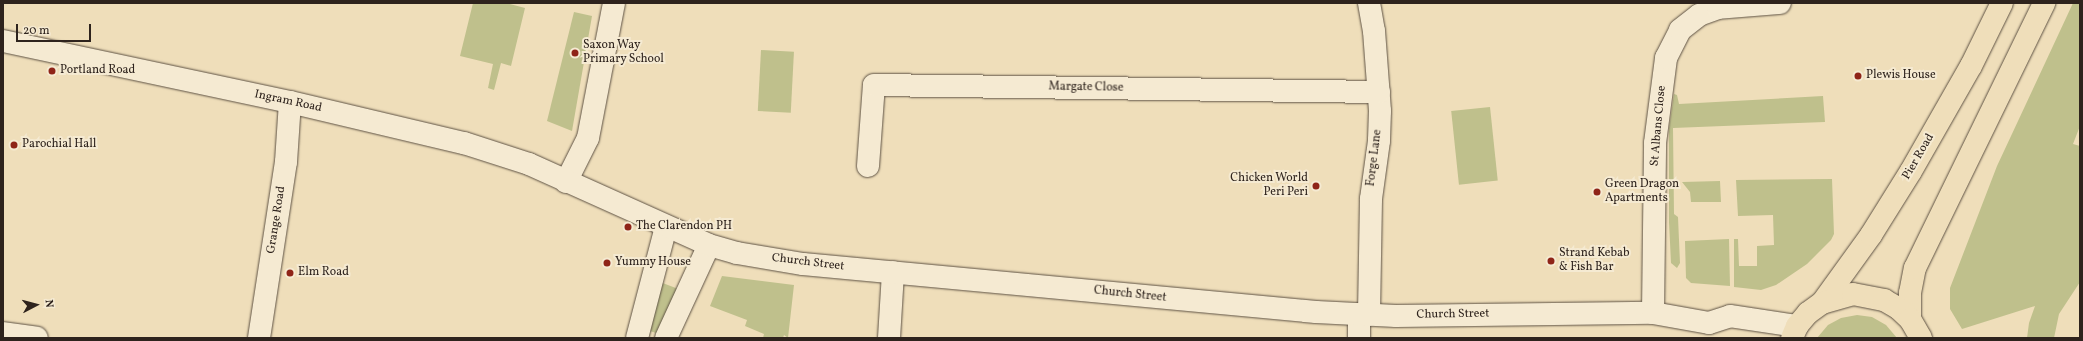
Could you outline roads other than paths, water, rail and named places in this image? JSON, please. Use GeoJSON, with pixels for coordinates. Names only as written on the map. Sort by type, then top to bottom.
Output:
{"type":"FeatureCollection","features":[{"type":"Feature","properties":{"kind":"main road","name":"Pier Road"},"geometry":{"type":"LineString","coordinates":[[1822,303],[1871,235],[1911,171],[1971,66],[2002,3]]}},
{"type":"Feature","properties":{"kind":"main road"},"geometry":{"type":"LineString","coordinates":[[1910,319],[1910,293],[1915,268],[2044,3]]}},
{"type":"Feature","properties":{"kind":"main road"},"geometry":{"type":"LineString","coordinates":[[1794,332],[1808,313],[1822,303],[1853,294],[1869,295],[1884,300],[1910,319],[1921,338]]}},
{"type":"Feature","properties":{"kind":"street"},"geometry":{"type":"LineString","coordinates":[[566,182],[588,138],[614,3]]}},
{"type":"Feature","properties":{"kind":"street","name":"Forge Lane"},"geometry":{"type":"LineString","coordinates":[[1359,338],[1364,314],[1370,199],[1379,141],[1379,92],[1369,3]]}},
{"type":"Feature","properties":{"kind":"street","name":"St Albans Close"},"geometry":{"type":"LineString","coordinates":[[1653,313],[1655,142],[1666,58],[1680,30],[1699,15],[1718,8],[1768,4]]}},
{"type":"Feature","properties":{"kind":"street","name":"Ingram Road"},"geometry":{"type":"LineString","coordinates":[[3,41],[290,102],[464,143],[528,164],[566,182]]}},
{"type":"Feature","properties":{"kind":"street","name":"Margate Close"},"geometry":{"type":"LineString","coordinates":[[868,166],[874,85],[1379,92]]}},
{"type":"Feature","properties":{"kind":"street","name":"Grange Road"},"geometry":{"type":"LineString","coordinates":[[259,338],[286,162],[290,102]]}},
{"type":"Feature","properties":{"kind":"street","name":"Church Street"},"geometry":{"type":"LineString","coordinates":[[566,182],[709,245],[737,253],[803,264],[1237,305],[1364,314],[1653,313],[1714,330],[1730,316],[1794,332]]}},
{"type":"Feature","properties":{"kind":"street"},"geometry":{"type":"LineString","coordinates":[[637,338],[666,227]]}},
{"type":"Feature","properties":{"kind":"street"},"geometry":{"type":"LineString","coordinates":[[666,338],[709,245]]}},
{"type":"Feature","properties":{"kind":"street"},"geometry":{"type":"LineString","coordinates":[[889,338],[892,272]]}},
{"type":"Feature","properties":{"kind":"street"},"geometry":{"type":"LineString","coordinates":[[3,333],[37,338]]}},
{"type":"Feature","properties":{"kind":"place","name":"Saxon Way Primary School"},"geometry":{"type":"Point","coordinates":[575,53]}},
{"type":"Feature","properties":{"kind":"place","name":"Portland Road"},"geometry":{"type":"Point","coordinates":[52,71]}},
{"type":"Feature","properties":{"kind":"place","name":"Plewis House"},"geometry":{"type":"Point","coordinates":[1858,76]}},
{"type":"Feature","properties":{"kind":"place","name":"Parochial Hall"},"geometry":{"type":"Point","coordinates":[14,145]}},
{"type":"Feature","properties":{"kind":"place","name":"Chicken World Peri Peri"},"geometry":{"type":"Point","coordinates":[1316,186]}},
{"type":"Feature","properties":{"kind":"place","name":"Green Dragon Apartments"},"geometry":{"type":"Point","coordinates":[1597,192]}},
{"type":"Feature","properties":{"kind":"place","name":"The Clarendon PH"},"geometry":{"type":"Point","coordinates":[628,227]}},
{"type":"Feature","properties":{"kind":"place","name":"Strand Kebab & Fish Bar"},"geometry":{"type":"Point","coordinates":[1551,261]}},
{"type":"Feature","properties":{"kind":"place","name":"Yummy House"},"geometry":{"type":"Point","coordinates":[607,263]}},
{"type":"Feature","properties":{"kind":"place","name":"Elm Road"},"geometry":{"type":"Point","coordinates":[290,273]}}]}
